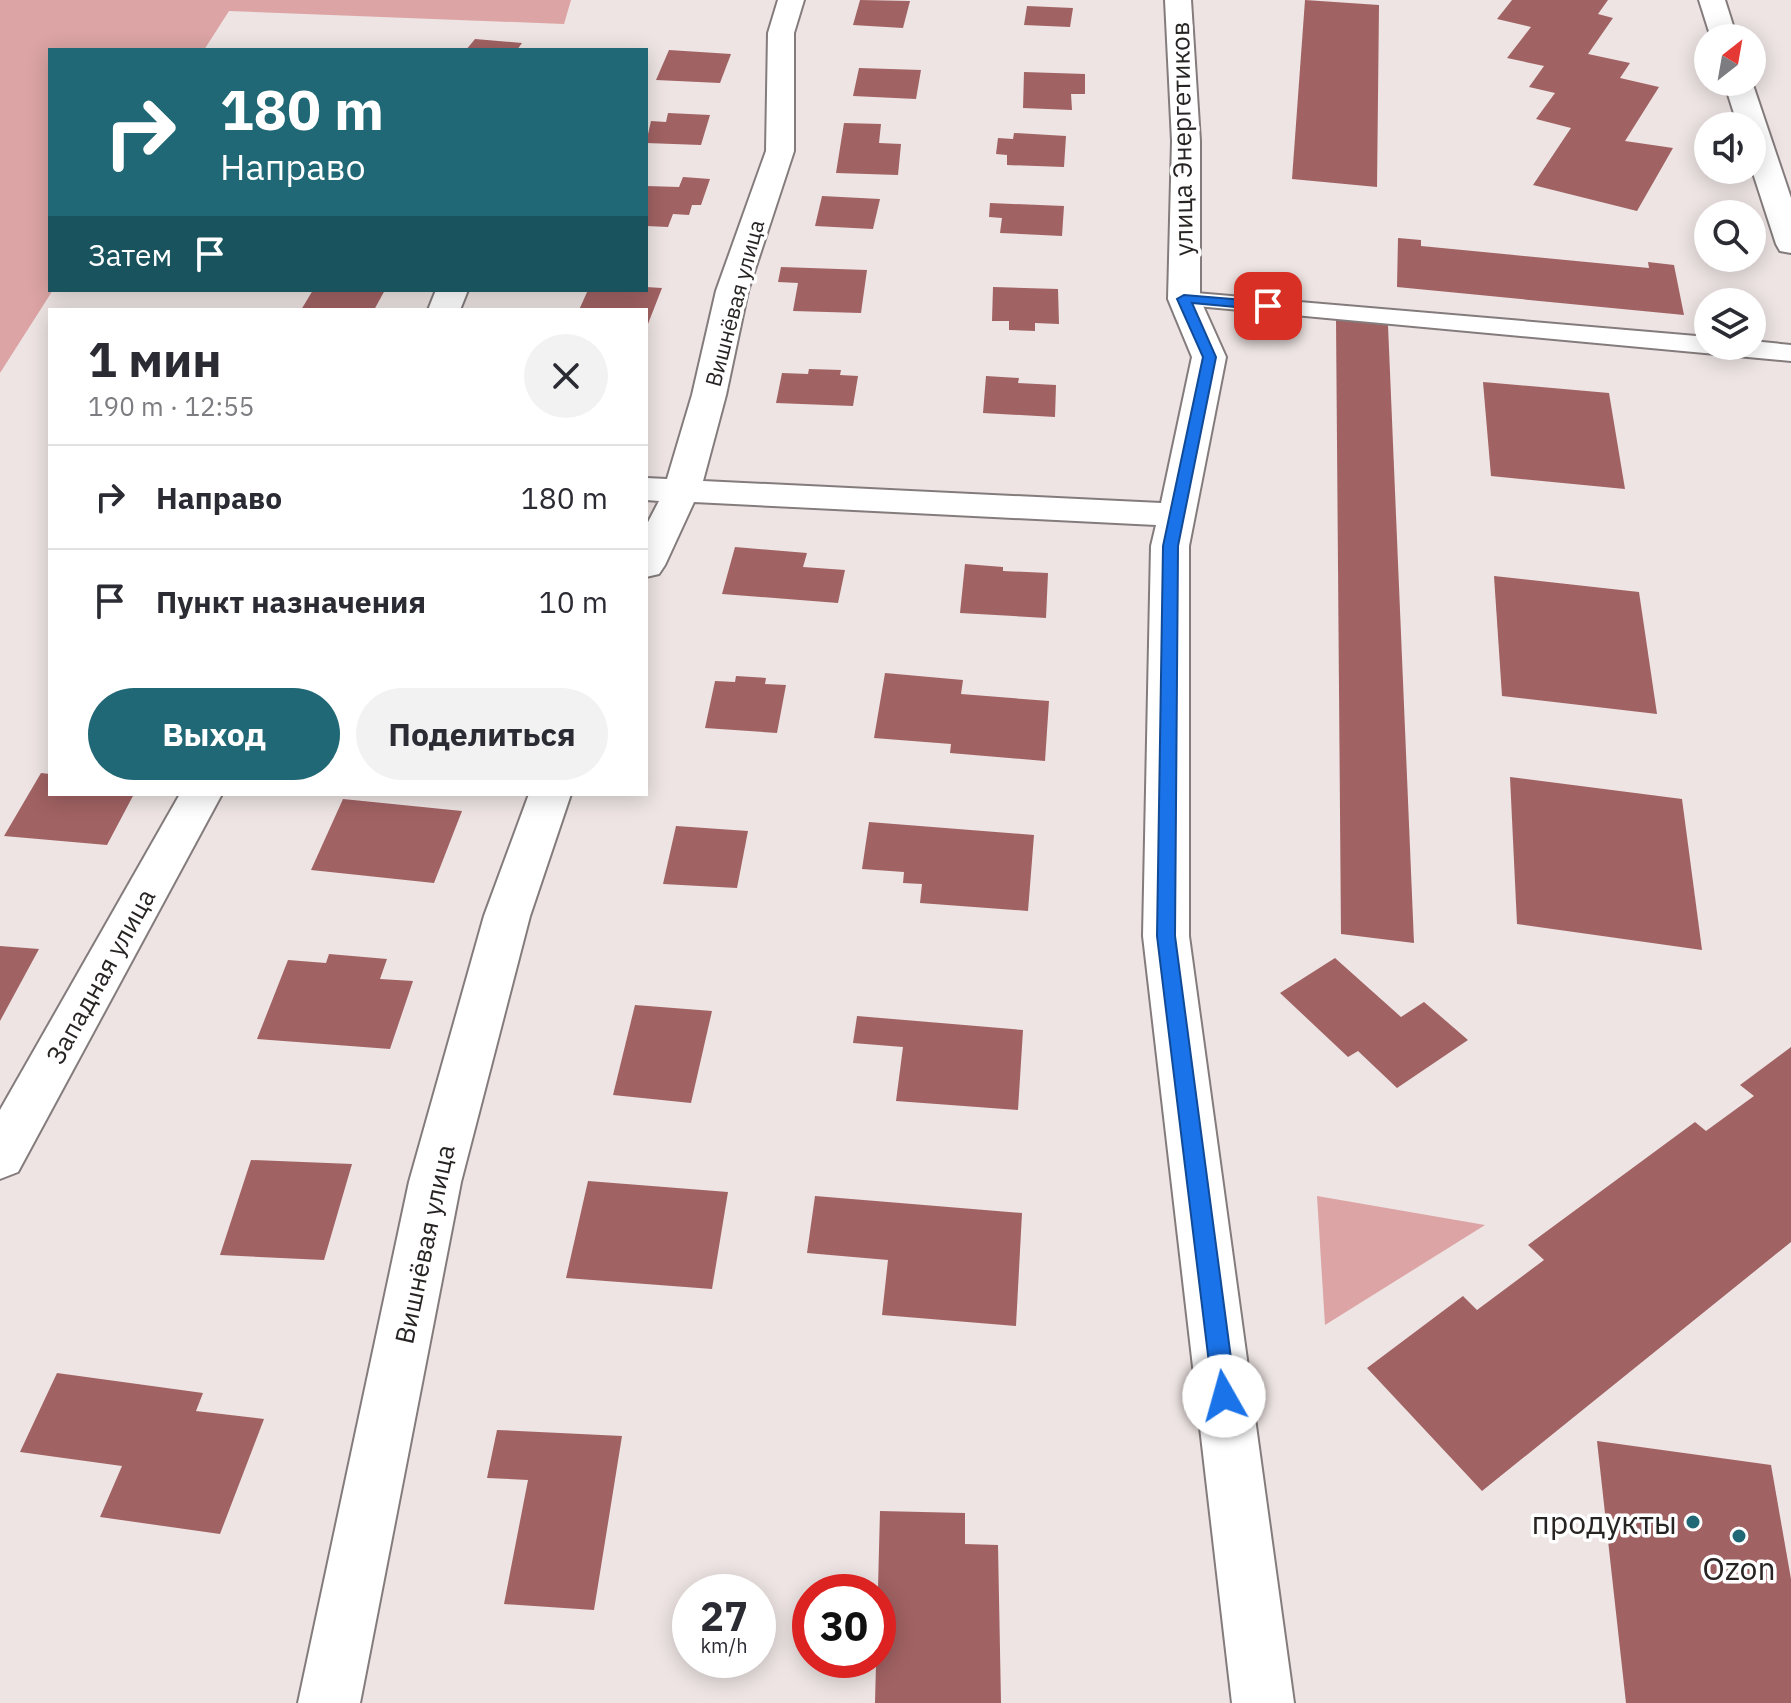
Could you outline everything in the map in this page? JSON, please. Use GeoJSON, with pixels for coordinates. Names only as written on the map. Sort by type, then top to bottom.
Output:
{"type":"FeatureCollection","features":[{"type":"Feature","properties":{"kind":"street","name":"Вишнёвая улица"},"geometry":{"type":"LineString","coordinates":[[648,561],[682,490],[732,291],[780,151],[781,33],[791,0]]}},
{"type":"Feature","properties":{"kind":"street","name":"улица Энергетиков"},"geometry":{"type":"LineString","coordinates":[[1178,0],[1186,141],[1184,299],[1209,357],[1170,546],[1166,936],[1263,1703]]}},
{"type":"Feature","properties":{"kind":"street"},"geometry":{"type":"LineString","coordinates":[[1712,0],[1720,24]]}},
{"type":"Feature","properties":{"kind":"street"},"geometry":{"type":"LineString","coordinates":[[1743,96],[1791,244]]}},
{"type":"Feature","properties":{"kind":"street"},"geometry":{"type":"LineString","coordinates":[[648,489],[1177,515]]}},
{"type":"Feature","properties":{"kind":"street","name":"Западная улица"},"geometry":{"type":"LineString","coordinates":[[0,1157],[200,796]]}},
{"type":"Feature","properties":{"kind":"street","name":"Вишнёвая улица"},"geometry":{"type":"LineString","coordinates":[[329,1703],[435,1182],[507,916],[549,796]]}},
{"type":"Feature","properties":{"kind":"lane"},"geometry":{"type":"LineString","coordinates":[[1184,299],[1694,344]]}},
{"type":"Feature","properties":{"kind":"lane"},"geometry":{"type":"LineString","coordinates":[[1766,350],[1791,353]]}},
{"type":"Feature","properties":{"kind":"shaded area"},"geometry":{"type":"Polygon","coordinates":[[[0,0],[571,0],[564,24],[229,11],[205,48],[48,48],[48,292],[52,292],[0,373],[0,0]]]}},
{"type":"Feature","properties":{"kind":"shaded area"},"geometry":{"type":"Polygon","coordinates":[[[1317,1196],[1485,1225],[1325,1325],[1317,1196]]]}},
{"type":"Feature","properties":{"kind":"building"},"geometry":{"type":"Polygon","coordinates":[[[860,0],[910,1],[903,28],[853,25],[860,0]]]}},
{"type":"Feature","properties":{"kind":"building"},"geometry":{"type":"Polygon","coordinates":[[[1305,0],[1379,5],[1377,187],[1292,179],[1305,0]]]}},
{"type":"Feature","properties":{"kind":"building"},"geometry":{"type":"Polygon","coordinates":[[[1512,0],[1608,0],[1598,14],[1613,18],[1588,54],[1630,63],[1620,78],[1659,87],[1625,141],[1673,148],[1637,211],[1533,185],[1571,128],[1536,119],[1555,93],[1529,87],[1544,66],[1507,58],[1531,27],[1497,19],[1512,0]]]}},
{"type":"Feature","properties":{"kind":"building"},"geometry":{"type":"Polygon","coordinates":[[[1027,6],[1073,8],[1070,27],[1024,25],[1027,6]]]}},
{"type":"Feature","properties":{"kind":"building"},"geometry":{"type":"Polygon","coordinates":[[[475,39],[522,43],[518,48],[468,48],[475,39]]]}},
{"type":"Feature","properties":{"kind":"building"},"geometry":{"type":"Polygon","coordinates":[[[669,50],[731,54],[720,83],[656,80],[669,50]]]}},
{"type":"Feature","properties":{"kind":"building"},"geometry":{"type":"Polygon","coordinates":[[[859,68],[921,70],[916,99],[853,96],[859,68]]]}},
{"type":"Feature","properties":{"kind":"building"},"geometry":{"type":"Polygon","coordinates":[[[1024,72],[1085,74],[1085,94],[1071,94],[1072,110],[1023,108],[1024,72]]]}},
{"type":"Feature","properties":{"kind":"building"},"geometry":{"type":"Polygon","coordinates":[[[668,113],[710,115],[701,145],[648,143],[651,121],[666,122],[668,113]]]}},
{"type":"Feature","properties":{"kind":"building"},"geometry":{"type":"Polygon","coordinates":[[[844,123],[881,124],[879,143],[901,144],[898,175],[836,173],[844,123]]]}},
{"type":"Feature","properties":{"kind":"building"},"geometry":{"type":"Polygon","coordinates":[[[1014,133],[1066,136],[1064,167],[1007,165],[1007,155],[996,154],[998,138],[1013,139],[1014,133]]]}},
{"type":"Feature","properties":{"kind":"building"},"geometry":{"type":"Polygon","coordinates":[[[683,177],[710,179],[701,205],[692,205],[689,215],[673,214],[668,227],[648,226],[648,186],[679,187],[683,177]]]}},
{"type":"Feature","properties":{"kind":"building"},"geometry":{"type":"Polygon","coordinates":[[[822,196],[880,199],[873,229],[815,226],[822,196]]]}},
{"type":"Feature","properties":{"kind":"building"},"geometry":{"type":"Polygon","coordinates":[[[990,203],[1064,206],[1062,236],[1000,233],[1002,218],[989,217],[990,203]]]}},
{"type":"Feature","properties":{"kind":"building"},"geometry":{"type":"Polygon","coordinates":[[[1398,238],[1421,240],[1421,246],[1649,268],[1648,262],[1674,265],[1684,315],[1397,287],[1398,238]]]}},
{"type":"Feature","properties":{"kind":"building"},"geometry":{"type":"Polygon","coordinates":[[[781,267],[867,270],[861,313],[793,311],[798,283],[778,282],[781,267]]]}},
{"type":"Feature","properties":{"kind":"building"},"geometry":{"type":"Polygon","coordinates":[[[648,287],[662,288],[648,324],[648,308],[580,308],[587,292],[648,292],[648,287]]]}},
{"type":"Feature","properties":{"kind":"building"},"geometry":{"type":"Polygon","coordinates":[[[993,287],[1058,289],[1059,324],[1035,323],[1035,331],[1009,330],[1009,321],[992,321],[993,287]]]}},
{"type":"Feature","properties":{"kind":"building"},"geometry":{"type":"Polygon","coordinates":[[[312,292],[384,292],[375,308],[302,308],[312,292]]]}},
{"type":"Feature","properties":{"kind":"building"},"geometry":{"type":"Polygon","coordinates":[[[1336,320],[1388,325],[1414,943],[1341,934],[1336,320]]]}},
{"type":"Feature","properties":{"kind":"building"},"geometry":{"type":"Polygon","coordinates":[[[809,369],[841,370],[840,375],[858,376],[853,406],[776,403],[782,373],[808,374],[809,369]]]}},
{"type":"Feature","properties":{"kind":"building"},"geometry":{"type":"Polygon","coordinates":[[[986,376],[1019,378],[1018,383],[1056,385],[1055,417],[983,413],[986,376]]]}},
{"type":"Feature","properties":{"kind":"building"},"geometry":{"type":"Polygon","coordinates":[[[1483,382],[1609,393],[1625,489],[1491,476],[1483,382]]]}},
{"type":"Feature","properties":{"kind":"building"},"geometry":{"type":"Polygon","coordinates":[[[735,547],[807,553],[803,567],[845,570],[838,603],[722,594],[735,547]]]}},
{"type":"Feature","properties":{"kind":"building"},"geometry":{"type":"Polygon","coordinates":[[[965,564],[1003,567],[1003,571],[1048,573],[1046,618],[960,613],[965,564]]]}},
{"type":"Feature","properties":{"kind":"building"},"geometry":{"type":"Polygon","coordinates":[[[1494,576],[1639,592],[1657,714],[1502,696],[1494,576]]]}},
{"type":"Feature","properties":{"kind":"building"},"geometry":{"type":"Polygon","coordinates":[[[885,673],[963,680],[961,694],[1049,701],[1045,761],[950,753],[951,744],[874,738],[885,673]]]}},
{"type":"Feature","properties":{"kind":"building"},"geometry":{"type":"Polygon","coordinates":[[[736,676],[766,678],[765,684],[786,685],[777,733],[705,728],[715,681],[735,682],[736,676]]]}},
{"type":"Feature","properties":{"kind":"building"},"geometry":{"type":"Polygon","coordinates":[[[41,773],[48,774],[48,796],[133,796],[107,845],[4,836],[41,773]]]}},
{"type":"Feature","properties":{"kind":"building"},"geometry":{"type":"Polygon","coordinates":[[[1510,777],[1682,799],[1702,950],[1517,924],[1510,777]]]}},
{"type":"Feature","properties":{"kind":"building"},"geometry":{"type":"Polygon","coordinates":[[[343,799],[462,811],[434,883],[311,870],[343,799]]]}},
{"type":"Feature","properties":{"kind":"building"},"geometry":{"type":"Polygon","coordinates":[[[869,822],[1034,835],[1028,911],[920,903],[922,884],[903,883],[904,872],[862,869],[869,822]]]}},
{"type":"Feature","properties":{"kind":"building"},"geometry":{"type":"Polygon","coordinates":[[[676,826],[748,831],[737,888],[663,884],[676,826]]]}},
{"type":"Feature","properties":{"kind":"building"},"geometry":{"type":"Polygon","coordinates":[[[0,946],[39,949],[0,1021],[0,946]]]}},
{"type":"Feature","properties":{"kind":"building"},"geometry":{"type":"Polygon","coordinates":[[[329,954],[387,959],[380,979],[413,981],[390,1049],[257,1039],[288,960],[326,963],[329,954]]]}},
{"type":"Feature","properties":{"kind":"building"},"geometry":{"type":"Polygon","coordinates":[[[1335,958],[1401,1017],[1424,1002],[1468,1040],[1397,1088],[1358,1051],[1348,1057],[1280,993],[1335,958]]]}},
{"type":"Feature","properties":{"kind":"building"},"geometry":{"type":"Polygon","coordinates":[[[635,1005],[712,1011],[691,1103],[613,1095],[635,1005]]]}},
{"type":"Feature","properties":{"kind":"building"},"geometry":{"type":"Polygon","coordinates":[[[857,1016],[1023,1030],[1018,1110],[896,1101],[903,1047],[853,1043],[857,1016]]]}},
{"type":"Feature","properties":{"kind":"building"},"geometry":{"type":"Polygon","coordinates":[[[1791,1047],[1791,1242],[1482,1491],[1367,1368],[1463,1296],[1477,1310],[1544,1260],[1528,1245],[1695,1122],[1706,1131],[1754,1096],[1740,1085],[1791,1047]]]}},
{"type":"Feature","properties":{"kind":"building"},"geometry":{"type":"Polygon","coordinates":[[[251,1160],[352,1164],[324,1260],[220,1255],[251,1160]]]}},
{"type":"Feature","properties":{"kind":"building"},"geometry":{"type":"Polygon","coordinates":[[[588,1181],[728,1192],[712,1289],[566,1278],[588,1181]]]}},
{"type":"Feature","properties":{"kind":"building"},"geometry":{"type":"Polygon","coordinates":[[[815,1196],[1022,1213],[1016,1326],[882,1315],[888,1260],[807,1253],[815,1196]]]}},
{"type":"Feature","properties":{"kind":"building"},"geometry":{"type":"Polygon","coordinates":[[[57,1373],[203,1393],[196,1411],[264,1419],[220,1534],[100,1517],[122,1466],[20,1452],[57,1373]]]}},
{"type":"Feature","properties":{"kind":"building"},"geometry":{"type":"Polygon","coordinates":[[[497,1430],[622,1436],[594,1610],[504,1604],[528,1480],[487,1478],[497,1430]]]}},
{"type":"Feature","properties":{"kind":"building","name":"продукты"},"geometry":{"type":"Polygon","coordinates":[[[1597,1441],[1771,1465],[1791,1579],[1791,1703],[1626,1703],[1597,1441]]]}},
{"type":"Feature","properties":{"kind":"building"},"geometry":{"type":"Polygon","coordinates":[[[880,1511],[965,1513],[965,1544],[998,1545],[1001,1703],[875,1703],[876,1678],[896,1678],[896,1574],[878,1574],[880,1511]]]}},
{"type":"Feature","properties":{"kind":"place","name":"продукты"},"geometry":{"type":"Point","coordinates":[1693,1522]}},
{"type":"Feature","properties":{"kind":"place","name":"Ozon"},"geometry":{"type":"Point","coordinates":[1739,1536]}},
{"type":"Feature","properties":{"kind":"route"},"geometry":{"type":"LineString","coordinates":[[1224,1396],[1166,936],[1170,546],[1209,357],[1184,299],[1268,306]]}}]}
